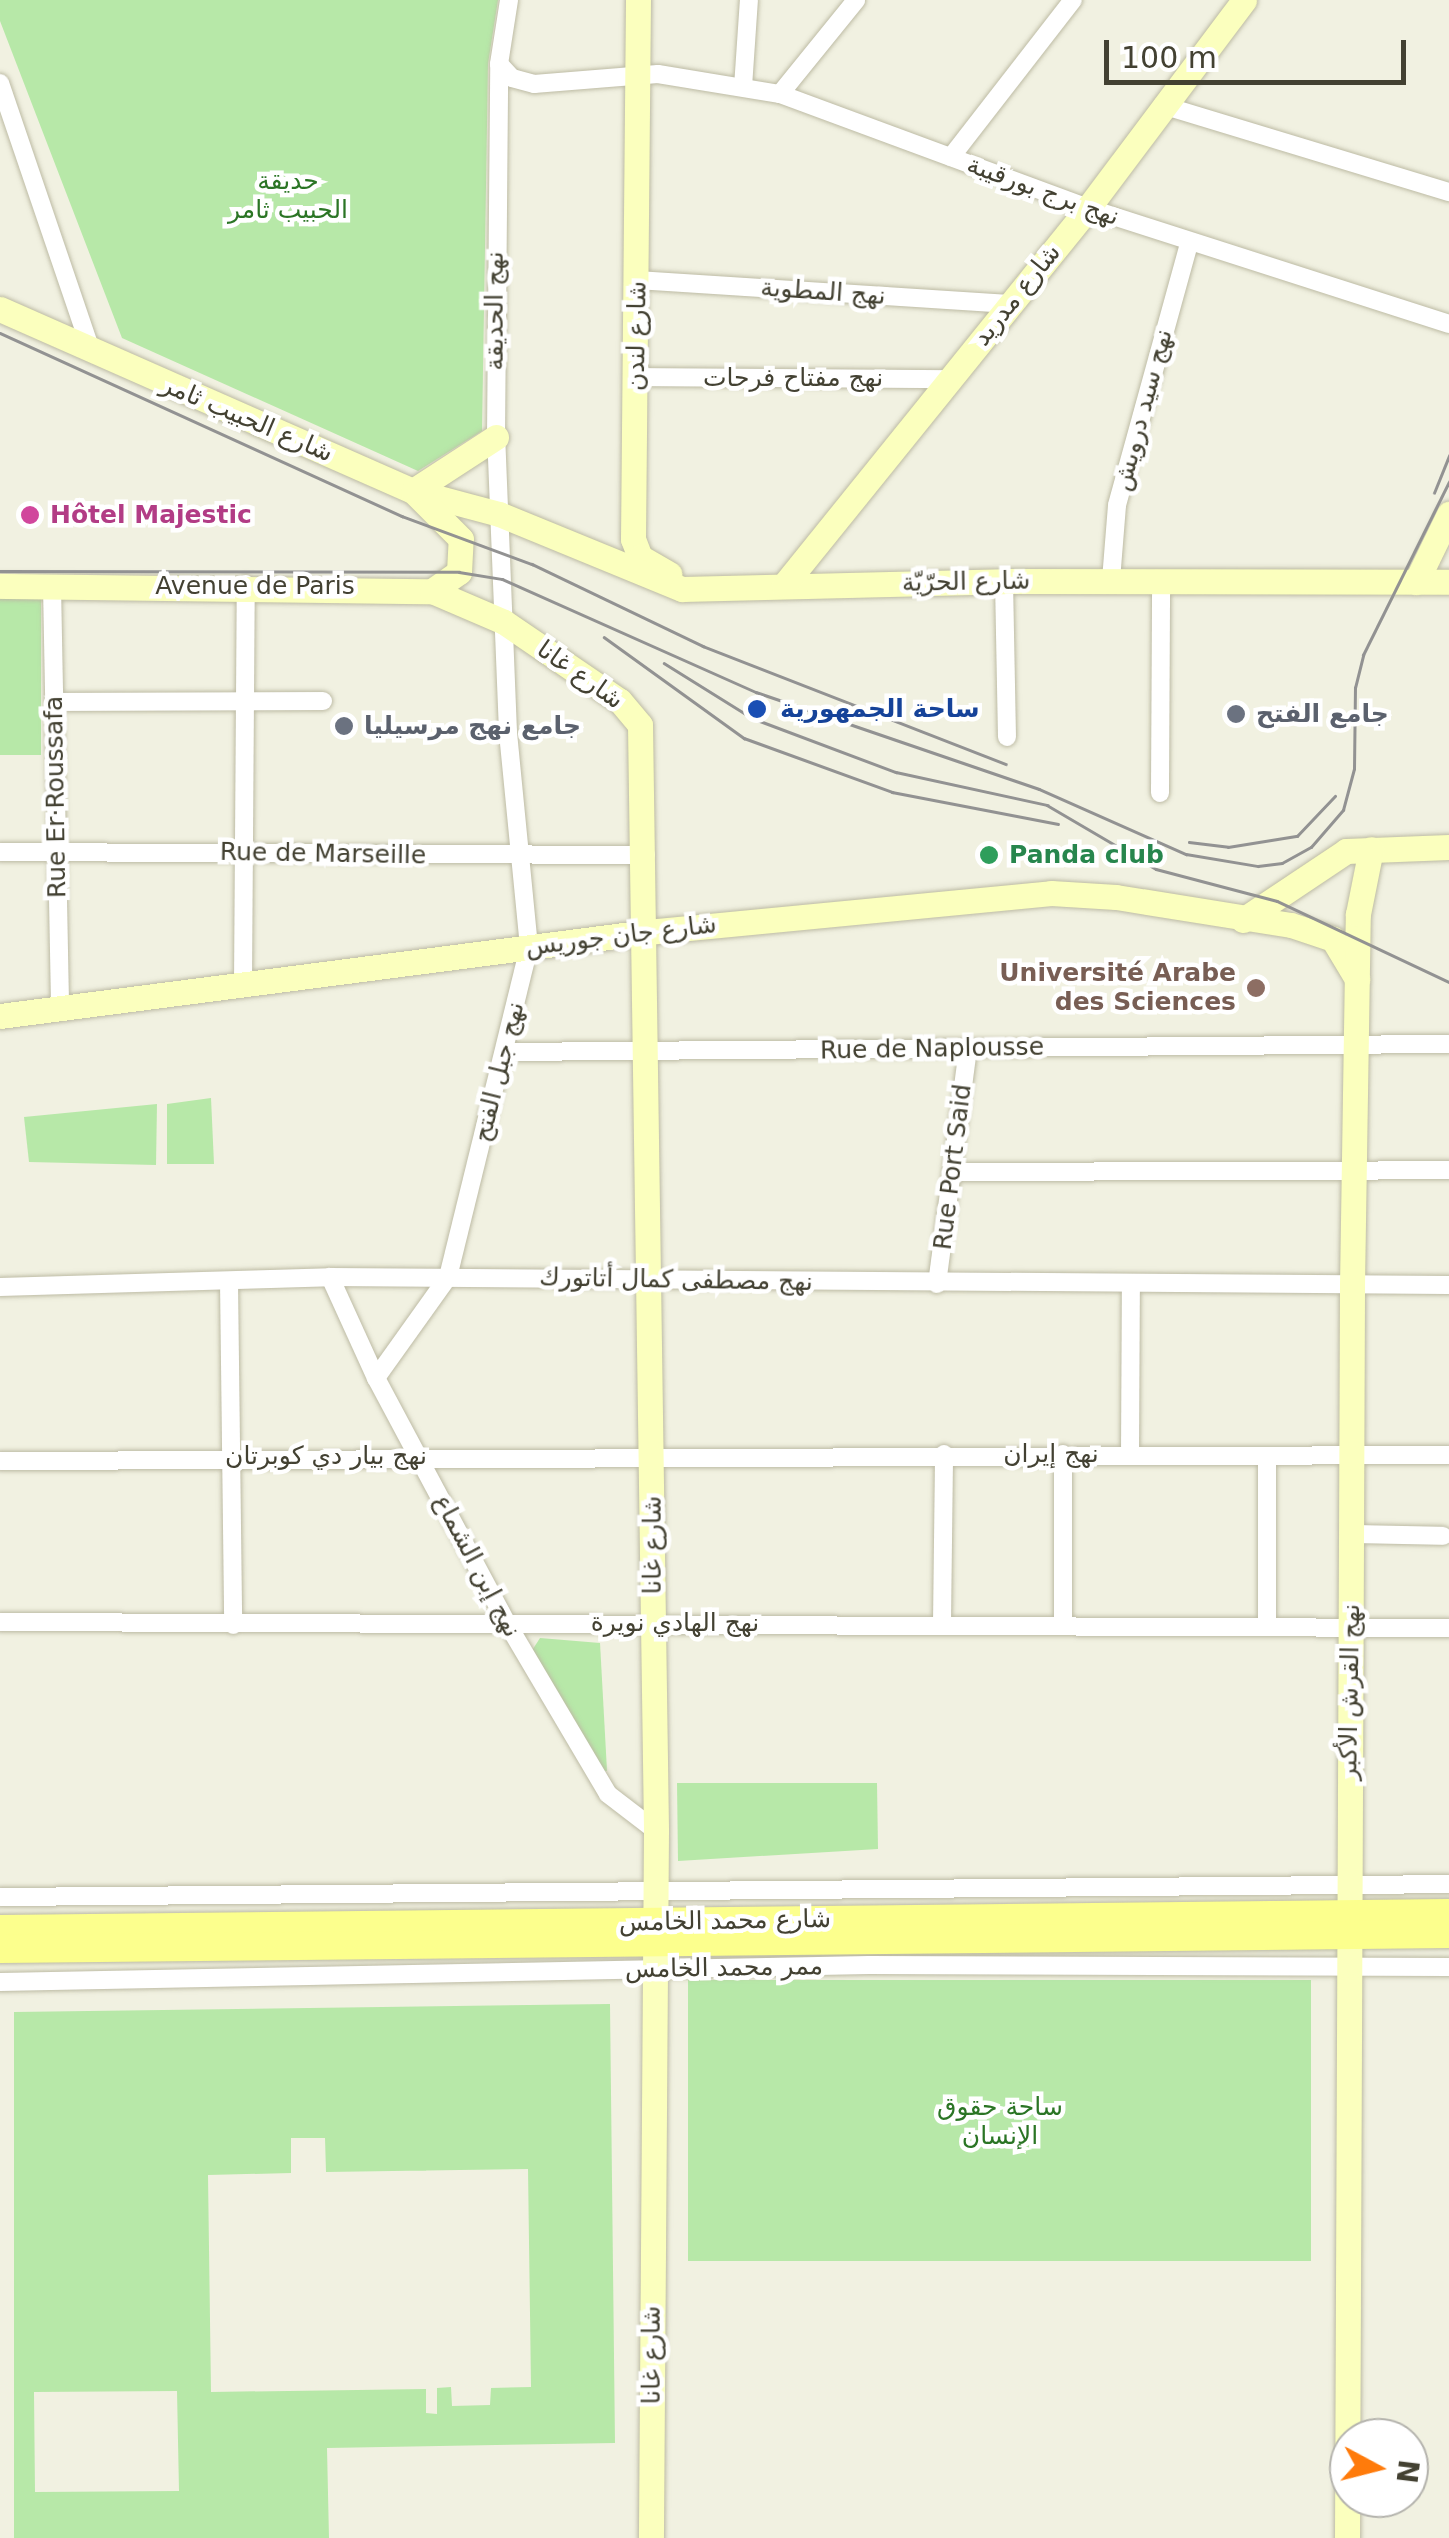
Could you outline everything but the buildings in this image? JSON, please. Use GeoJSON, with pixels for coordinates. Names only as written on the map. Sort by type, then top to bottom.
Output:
{"type":"FeatureCollection","features":[{"type":"Feature","properties":{"kind":"main road","name":"شارع لندن"},"geometry":{"type":"LineString","coordinates":[[638,0],[634,76],[638,280],[634,539],[640,558],[656,571],[748,588]]}},
{"type":"Feature","properties":{"kind":"main road","name":"شارع مدريد"},"geometry":{"type":"LineString","coordinates":[[784,585],[1088,208],[1244,0]]}},
{"type":"Feature","properties":{"kind":"main road","name":"شارع الحبيب ثامر"},"geometry":{"type":"LineString","coordinates":[[0,308],[413,491],[500,514]]}},
{"type":"Feature","properties":{"kind":"main road"},"geometry":{"type":"LineString","coordinates":[[432,591],[460,572],[461,539],[413,491],[496,437]]}},
{"type":"Feature","properties":{"kind":"main road","name":"شارع الحرّيّة"},"geometry":{"type":"LineString","coordinates":[[500,514],[653,582],[708,591],[784,585],[1004,581],[1449,582]]}},
{"type":"Feature","properties":{"kind":"main road"},"geometry":{"type":"LineString","coordinates":[[1416,582],[1449,514]]}},
{"type":"Feature","properties":{"kind":"main road","name":"Avenue de Paris"},"geometry":{"type":"LineString","coordinates":[[0,586],[246,584],[432,591],[504,622]]}},
{"type":"Feature","properties":{"kind":"main road","name":"شارع غانا"},"geometry":{"type":"LineString","coordinates":[[504,622],[634,713],[640,725],[646,855],[656,1831],[651,2538]]}},
{"type":"Feature","properties":{"kind":"main road"},"geometry":{"type":"LineString","coordinates":[[1242,920],[1277,902],[1324,862],[1368,849],[1449,847]]}},
{"type":"Feature","properties":{"kind":"main road","name":"نهج القرش الأكبر"},"geometry":{"type":"LineString","coordinates":[[1347,2538],[1346,1968],[1352,1285],[1360,881],[1368,849]]}},
{"type":"Feature","properties":{"kind":"main road","name":"شارع جان جوريس"},"geometry":{"type":"LineString","coordinates":[[0,1016],[647,932],[1052,893],[1116,897],[1333,939],[1357,979]]}},
{"type":"Feature","properties":{"kind":"main road","name":"شارع محمد الخامس"},"geometry":{"type":"LineString","coordinates":[[0,1949],[656,1945],[1347,1924],[1449,1913]]}},
{"type":"Feature","properties":{"kind":"main road","name":"شارع محمد الخامس"},"geometry":{"type":"LineString","coordinates":[[1347,1924],[1449,1934]]}},
{"type":"Feature","properties":{"kind":"main road","name":"شارع محمد الخامس"},"geometry":{"type":"LineString","coordinates":[[0,1929],[656,1945]]}},
{"type":"Feature","properties":{"kind":"street","name":"نهج الحديقة"},"geometry":{"type":"LineString","coordinates":[[504,622],[496,437],[499,64],[509,0]]}},
{"type":"Feature","properties":{"kind":"street"},"geometry":{"type":"LineString","coordinates":[[744,87],[749,0]]}},
{"type":"Feature","properties":{"kind":"street"},"geometry":{"type":"LineString","coordinates":[[780,94],[856,0]]}},
{"type":"Feature","properties":{"kind":"street"},"geometry":{"type":"LineString","coordinates":[[951,157],[1073,0]]}},
{"type":"Feature","properties":{"kind":"street","name":"نهج برج بورقيبة"},"geometry":{"type":"LineString","coordinates":[[499,64],[512,78],[534,84],[634,76],[780,94],[1088,208],[1449,324]]}},
{"type":"Feature","properties":{"kind":"street"},"geometry":{"type":"LineString","coordinates":[[0,83],[5,124],[91,351]]}},
{"type":"Feature","properties":{"kind":"street"},"geometry":{"type":"LineString","coordinates":[[1162,105],[1449,192]]}},
{"type":"Feature","properties":{"kind":"street","name":"نهج سيد درويش"},"geometry":{"type":"LineString","coordinates":[[1111,580],[1117,505],[1189,242]]}},
{"type":"Feature","properties":{"kind":"street","name":"نهج المطوية"},"geometry":{"type":"LineString","coordinates":[[638,280],[1008,304]]}},
{"type":"Feature","properties":{"kind":"street","name":"نهج مفتاح فرحات"},"geometry":{"type":"LineString","coordinates":[[636,377],[949,379]]}},
{"type":"Feature","properties":{"kind":"street"},"geometry":{"type":"LineString","coordinates":[[1004,581],[1007,737]]}},
{"type":"Feature","properties":{"kind":"street"},"geometry":{"type":"LineString","coordinates":[[1160,793],[1161,582]]}},
{"type":"Feature","properties":{"kind":"street"},"geometry":{"type":"LineString","coordinates":[[243,984],[246,584]]}},
{"type":"Feature","properties":{"kind":"street","name":"Rue Er·Roussafa"},"geometry":{"type":"LineString","coordinates":[[52,586],[60,1008]]}},
{"type":"Feature","properties":{"kind":"street","name":"نهج جبل الفتح"},"geometry":{"type":"LineString","coordinates":[[376,1378],[448,1277],[529,947],[504,622]]}},
{"type":"Feature","properties":{"kind":"street"},"geometry":{"type":"LineString","coordinates":[[54,702],[322,701]]}},
{"type":"Feature","properties":{"kind":"street","name":"Rue de Marseille"},"geometry":{"type":"LineString","coordinates":[[0,852],[646,855]]}},
{"type":"Feature","properties":{"kind":"street","name":"Rue de Naplousse"},"geometry":{"type":"LineString","coordinates":[[504,1052],[1449,1044]]}},
{"type":"Feature","properties":{"kind":"street","name":"Rue Port Said"},"geometry":{"type":"LineString","coordinates":[[937,1284],[968,1050]]}},
{"type":"Feature","properties":{"kind":"street"},"geometry":{"type":"LineString","coordinates":[[952,1172],[1449,1170]]}},
{"type":"Feature","properties":{"kind":"street","name":"نهج مصطفى كمال أتاتورك"},"geometry":{"type":"LineString","coordinates":[[0,1287],[330,1277],[1131,1286],[1449,1285]]}},
{"type":"Feature","properties":{"kind":"street","name":"نهج إبن الشماع"},"geometry":{"type":"LineString","coordinates":[[330,1277],[376,1378],[508,1625],[608,1794],[656,1831]]}},
{"type":"Feature","properties":{"kind":"street"},"geometry":{"type":"LineString","coordinates":[[229,1280],[234,1625]]}},
{"type":"Feature","properties":{"kind":"street"},"geometry":{"type":"LineString","coordinates":[[1130,1455],[1131,1286]]}},
{"type":"Feature","properties":{"kind":"street","name":"نهج بيار دي كوبرتان"},"geometry":{"type":"LineString","coordinates":[[0,1461],[652,1454]]}},
{"type":"Feature","properties":{"kind":"street","name":"نهج إيران"},"geometry":{"type":"LineString","coordinates":[[652,1454],[1449,1455]]}},
{"type":"Feature","properties":{"kind":"street"},"geometry":{"type":"LineString","coordinates":[[942,1622],[944,1454]]}},
{"type":"Feature","properties":{"kind":"street"},"geometry":{"type":"LineString","coordinates":[[1062,1623],[1063,1454]]}},
{"type":"Feature","properties":{"kind":"street"},"geometry":{"type":"LineString","coordinates":[[1266,1625],[1267,1456]]}},
{"type":"Feature","properties":{"kind":"street"},"geometry":{"type":"LineString","coordinates":[[1351,1534],[1444,1536]]}},
{"type":"Feature","properties":{"kind":"street","name":"نهج الهادي نويرة"},"geometry":{"type":"LineString","coordinates":[[0,1622],[942,1622],[1449,1628]]}},
{"type":"Feature","properties":{"kind":"street","name":"شارع محمد الخامس"},"geometry":{"type":"LineString","coordinates":[[0,1897],[1449,1884]]}},
{"type":"Feature","properties":{"kind":"street","name":"ممر محمد الخامس"},"geometry":{"type":"LineString","coordinates":[[0,1982],[656,1945],[1346,1968],[1449,1967]]}},
{"type":"Feature","properties":{"kind":"green space","name":"حديقة الحبيب ثامر"},"geometry":{"type":"Polygon","coordinates":[[[0,0],[498,0],[488,64],[482,431],[418,471],[122,338],[0,21],[0,0]]]}},
{"type":"Feature","properties":{"kind":"green space"},"geometry":{"type":"Polygon","coordinates":[[[0,597],[41,597],[41,755],[0,755],[0,597]]]}},
{"type":"Feature","properties":{"kind":"green space"},"geometry":{"type":"Polygon","coordinates":[[[211,1098],[214,1164],[167,1164],[167,1104],[211,1098]]]}},
{"type":"Feature","properties":{"kind":"green space"},"geometry":{"type":"Polygon","coordinates":[[[157,1104],[156,1165],[29,1162],[24,1117],[157,1104]]]}},
{"type":"Feature","properties":{"kind":"green space"},"geometry":{"type":"Polygon","coordinates":[[[540,1638],[600,1643],[607,1771],[596,1771],[531,1652],[540,1638]]]}},
{"type":"Feature","properties":{"kind":"green space"},"geometry":{"type":"Polygon","coordinates":[[[677,1783],[877,1783],[878,1849],[678,1861],[677,1783]]]}},
{"type":"Feature","properties":{"kind":"green space","name":"ساحة حقوق الإنسان"},"geometry":{"type":"Polygon","coordinates":[[[688,1980],[1311,1980],[1311,2261],[688,2261],[688,1980]]]}},
{"type":"Feature","properties":{"kind":"green space"},"geometry":{"type":"Polygon","coordinates":[[[610,2004],[615,2443],[327,2448],[329,2538],[14,2538],[14,2012],[610,2004]],[[291,2138],[291,2173],[208,2175],[211,2392],[426,2389],[426,2413],[437,2414],[437,2388],[451,2387],[452,2406],[490,2405],[491,2388],[531,2387],[528,2169],[326,2172],[325,2138],[291,2138]],[[177,2391],[34,2392],[35,2492],[179,2491],[177,2391]]]}},
{"type":"Feature","properties":{"kind":"tram line"},"geometry":{"type":"LineString","coordinates":[[0,333],[402,516],[532,564],[703,646],[1006,764]]}},
{"type":"Feature","properties":{"kind":"tram line"},"geometry":{"type":"LineString","coordinates":[[1434,493],[1449,456]]}},
{"type":"Feature","properties":{"kind":"tram line"},"geometry":{"type":"LineString","coordinates":[[0,571],[459,572],[502,579],[756,692],[1039,789],[1186,854],[1258,866],[1282,863],[1311,847],[1343,810],[1354,769],[1355,688],[1363,655],[1449,482]]}},
{"type":"Feature","properties":{"kind":"tram line"},"geometry":{"type":"LineString","coordinates":[[604,637],[744,738],[892,792],[1058,824]]}},
{"type":"Feature","properties":{"kind":"tram line"},"geometry":{"type":"LineString","coordinates":[[664,663],[752,718],[896,772],[1047,805],[1156,869],[1277,901],[1449,982]]}},
{"type":"Feature","properties":{"kind":"tram line"},"geometry":{"type":"LineString","coordinates":[[1189,842],[1228,847],[1297,836],[1335,796]]}},
{"type":"Feature","properties":{"kind":"place","name":"Hôtel Majestic"},"geometry":{"type":"Point","coordinates":[30,515]}},
{"type":"Feature","properties":{"kind":"place","name":"ساحة الجمهورية"},"geometry":{"type":"Point","coordinates":[757,709]}},
{"type":"Feature","properties":{"kind":"place","name":"جامع الفتح"},"geometry":{"type":"Point","coordinates":[1236,714]}},
{"type":"Feature","properties":{"kind":"place","name":"جامع نهج مرسيليا"},"geometry":{"type":"Point","coordinates":[344,726]}},
{"type":"Feature","properties":{"kind":"place","name":"Panda club"},"geometry":{"type":"Point","coordinates":[989,855]}},
{"type":"Feature","properties":{"kind":"place","name":"Université Arabe des Sciences"},"geometry":{"type":"Point","coordinates":[1256,988]}}]}
